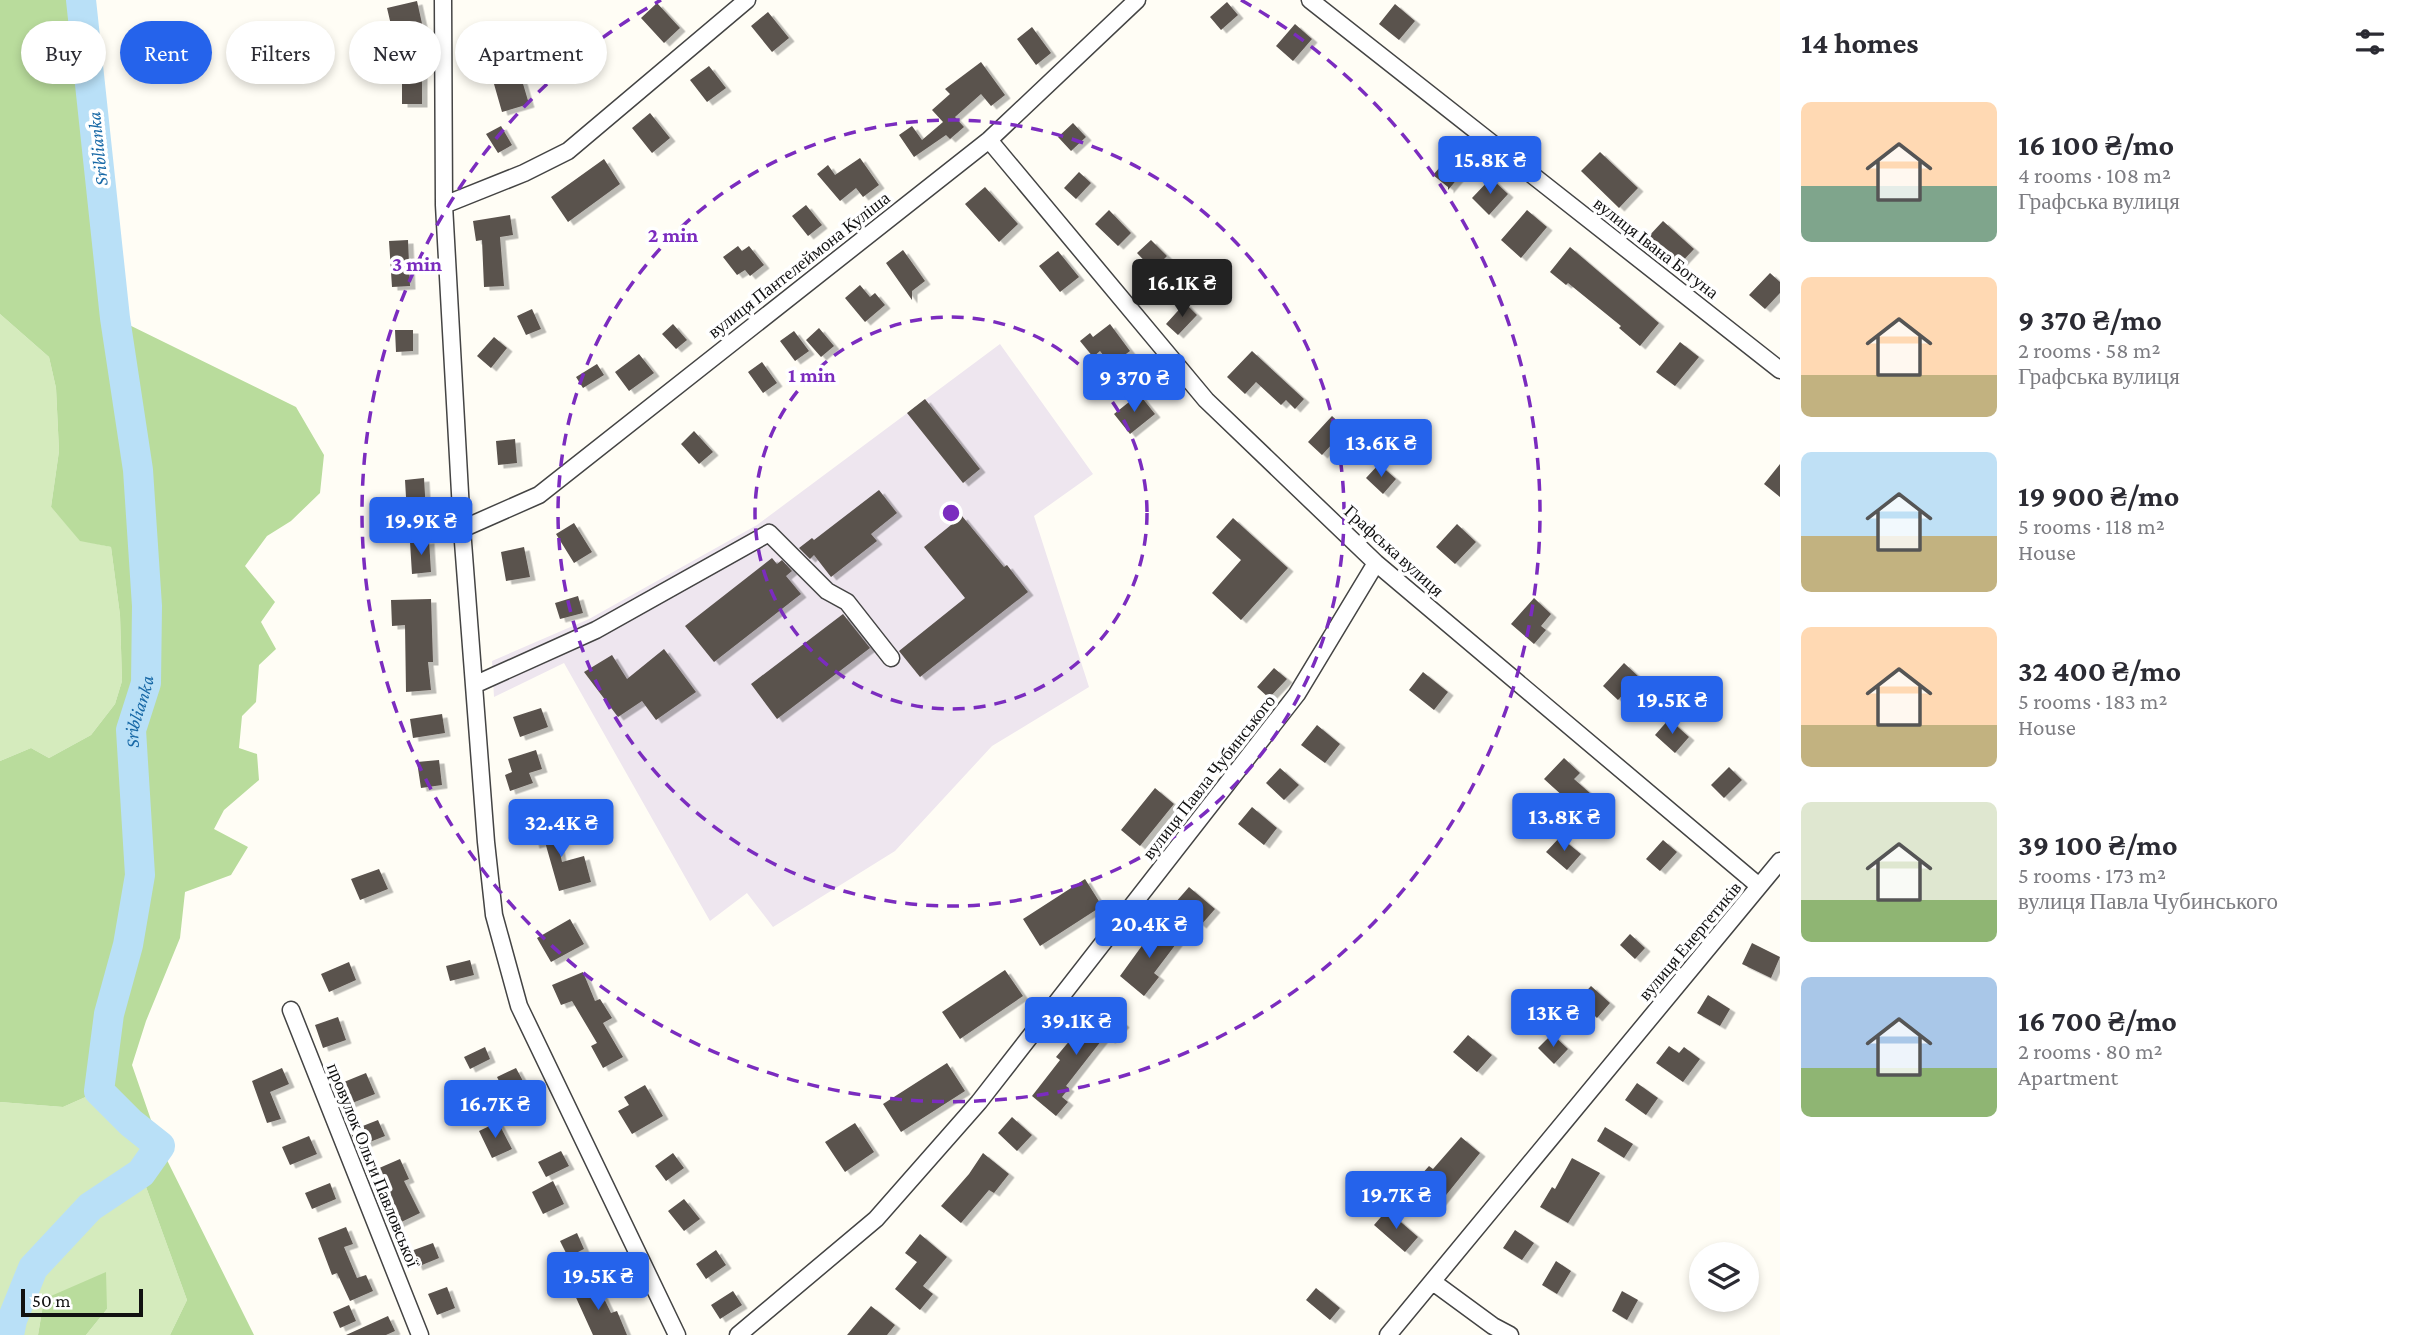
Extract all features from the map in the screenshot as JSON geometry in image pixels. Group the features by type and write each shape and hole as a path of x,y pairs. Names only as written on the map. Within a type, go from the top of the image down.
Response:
{"street":[{"path":"443,0 444,205 463,529 494,915 519,1006 677,1335"},
{"path":"444,205 524,173 568,151 747,0"},
{"name":"вулиця Пантелеймона Куліша","path":"463,529 539,495 989,139 1136,0"},
{"name":"вулиця Івана Богуна","path":"1310,0 1780,370"},
{"name":"Графська вулиця","path":"989,139 1206,400 1376,564 1759,886"},
{"path":"474,685 596,630 769,533 827,591 848,602 891,658"},
{"name":"вулиця Павла Чубинського","path":"738,1335 876,1219 979,1102 1297,694 1376,564"},
{"name":"вулиця Енергетиків","path":"1388,1335 1780,862"},
{"name":"провулок Ольги Павловської","path":"291,1010 420,1335"},
{"path":"1433,1282 1493,1326 1510,1335"}],"shaded area":[{"path":"1000,344 1093,474 1034,516 1089,687 992,746 895,851 773,927 747,893 710,921 564,663 494,697 492,661 589,619 757,525"}],"green space":[{"path":"0,0 79,0 82,21 21,21 21,84 90,84 115,318 296,407 324,455 320,493 291,521 267,536 245,566 275,602 261,622 276,649 259,665 256,702 242,716 239,748 257,754 259,780 224,810 214,829 248,847 231,875 185,892 180,938 146,1021 132,1065 160,1146 131,1123 99,1091 63,1107 0,1102 0,761 31,748 49,758 91,735 115,704 122,681 120,615 111,547 80,541 51,507 59,451 56,388 49,357 0,314"},
{"path":"0,314 49,357 56,388 59,451 51,507 80,540 111,547 120,615 122,681 115,704 91,735 49,758 31,748 0,761"},
{"path":"99,1091 131,1123 160,1146 141,1173 187,1300 170,1335 86,1335 107,1309 44,1299 38,1335 0,1335 0,1102 63,1107"},
{"path":"160,1146 254,1335 170,1335 187,1300 141,1173"},
{"path":"106,1272 107,1309 86,1335 38,1335 44,1299"}],"building":[{"path":"417,1 421,21 390,21 387,8"},
{"path":"1227,2 1238,15 1221,30 1210,17"},
{"path":"657,3 680,28 664,43 641,18"},
{"path":"1395,4 1415,21 1399,40 1379,24"},
{"path":"768,12 789,38 772,52 751,26"},
{"path":"1295,24 1312,39 1293,61 1276,46"},
{"path":"1032,27 1051,53 1036,65 1017,39"},
{"path":"981,62 1005,95 991,106 981,94 955,117 964,127 950,139 946,135 914,157 899,135 912,126 922,140 943,122 932,110 950,94 945,89"},
{"path":"709,66 726,88 707,102 690,80"},
{"path":"402,84 422,84 422,104 402,104"},
{"path":"494,84 523,84 529,104 502,112"},
{"path":"650,113 670,138 652,153 632,128"},
{"path":"1073,123 1086,137 1071,151 1058,137"},
{"path":"501,126 512,145 498,153 486,134"},
{"path":"1454,151 1470,164 1448,190 1448,187 1433,175"},
{"path":"1600,152 1638,188 1619,208 1581,171"},
{"path":"860,158 879,185 863,197 856,188 840,201 817,174 828,165 835,175"},
{"path":"604,159 620,184 568,222 551,197"},
{"path":"1079,172 1091,183 1076,199 1064,188"},
{"path":"1491,178 1508,194 1489,215 1472,198"},
{"path":"985,187 1018,224 999,242 965,204"},
{"path":"806,205 822,225 808,236 792,216"},
{"path":"1109,210 1131,233 1118,246 1095,224"},
{"path":"1527,210 1547,227 1521,258 1501,240"},
{"path":"510,215 513,235 500,237 504,286 484,287 482,240 476,241 473,221"},
{"path":"1663,221 1694,249 1679,265 1648,237"},
{"path":"408,240 410,286 392,287 389,241"},
{"path":"1151,240 1167,256 1153,270 1137,253"},
{"path":"738,246 742,251 749,246 764,265 750,276 745,270 737,275 723,257"},
{"path":"1570,247 1659,323 1640,346 1619,328 1621,326 1568,283 1566,285 1550,272"},
{"path":"903,250 925,281 912,291 912,300 886,263"},
{"path":"1058,251 1079,277 1060,292 1039,266"},
{"path":"1770,273 1780,282 1780,293 1765,309 1749,295"},
{"path":"860,285 870,297 875,293 885,305 865,322 845,298"},
{"path":"1185,303 1197,315 1178,335 1166,324"},
{"path":"532,309 541,329 526,335 517,316"},
{"path":"673,324 687,340 676,349 662,334"},
{"path":"1110,324 1130,351 1111,365 1100,351 1093,357 1080,341 1090,333 1093,337"},
{"path":"819,328 834,346 821,357 806,340"},
{"path":"395,330 413,330 413,351 396,352"},
{"path":"794,331 809,351 795,361 780,341"},
{"path":"494,337 507,348 491,368 477,356"},
{"path":"1680,342 1699,357 1675,386 1656,372"},
{"path":"1252,351 1304,399 1295,409 1286,400 1281,405 1256,382 1245,394 1227,377"},
{"path":"639,354 654,373 629,391 615,372"},
{"path":"762,362 777,383 763,393 748,372"},
{"path":"597,364 604,375 583,388 576,377"},
{"path":"1139,394 1155,414 1130,434 1114,414"},
{"path":"925,399 980,469 963,483 907,413"},
{"path":"1332,416 1346,429 1322,455 1308,442"},
{"path":"694,431 713,452 699,464 681,444"},
{"path":"515,439 517,463 498,465 496,441"},
{"path":"1379,464 1396,479 1383,494 1366,478"},
{"path":"1780,464 1780,497 1764,484"},
{"path":"424,478 426,512 407,514 405,480"},
{"path":"879,490 897,513 871,534 877,541 831,577 814,555 810,559 799,548 812,538 814,540"},
{"path":"962,516 1028,592 920,677 899,651 965,598 924,547"},
{"path":"1233,518 1288,568 1241,620 1212,593 1241,560 1216,537"},
{"path":"574,523 592,552 574,563 556,534"},
{"path":"1457,524 1476,542 1455,564 1436,547"},
{"path":"429,540 431,572 412,574 410,542"},
{"path":"524,547 530,577 506,581 501,552"},
{"path":"772,558 777,564 782,560 792,571 786,576 801,594 714,662 685,626"},
{"path":"578,596 583,613 560,619 555,603"},
{"path":"1534,598 1551,614 1541,626 1546,630 1534,644 1511,624"},
{"path":"431,599 433,662 428,662 431,690 406,692 405,625 392,626 391,600"},
{"path":"843,614 870,648 777,719 751,684"},
{"path":"664,649 696,692 656,720 642,701 618,717 584,672 612,655 627,679"},
{"path":"1624,663 1639,677 1618,700 1603,686"},
{"path":"1274,668 1287,679 1269,698 1257,687"},
{"path":"1423,672 1448,692 1434,710 1409,690"},
{"path":"541,708 548,727 520,737 513,717"},
{"path":"442,714 445,733 413,738 410,719"},
{"path":"1669,719 1689,737 1675,753 1655,735"},
{"path":"1317,725 1340,744 1325,763 1301,745"},
{"path":"536,750 542,769 529,773 533,783 510,791 505,775 512,772 508,759"},
{"path":"1564,758 1580,773 1574,779 1599,801 1586,817 1544,779"},
{"path":"439,760 442,785 421,788 417,762"},
{"path":"1729,767 1742,780 1724,798 1711,785"},
{"path":"1280,768 1299,785 1284,800 1266,783"},
{"path":"1155,788 1174,804 1140,846 1121,830"},
{"path":"1252,807 1277,828 1264,845 1238,824"},
{"path":"554,823 562,862 584,856 591,882 559,891 545,842 534,845 530,828"},
{"path":"1560,837 1581,854 1567,870 1546,852"},
{"path":"1663,840 1677,852 1660,871 1646,859"},
{"path":"379,869 388,889 360,900 351,879"},
{"path":"1085,879 1102,906 1040,946 1023,919"},
{"path":"1189,887 1215,909 1201,925 1175,903"},
{"path":"570,919 584,944 551,962 537,938"},
{"path":"1157,925 1179,940 1154,973 1159,977 1144,996 1120,976"},
{"path":"1630,934 1645,948 1635,959 1620,945"},
{"path":"1752,943 1780,957 1771,978 1742,964"},
{"path":"470,960 474,975 450,981 446,966"},
{"path":"349,962 356,980 329,992 321,974"},
{"path":"1005,970 1023,996 960,1039 942,1012"},
{"path":"583,972 595,1001 600,999 612,1018 603,1023 623,1057 603,1068 591,1046 597,1043 572,1001 561,1005 552,985"},
{"path":"1591,986 1610,1003 1597,1018 1578,1000"},
{"path":"1708,995 1730,1009 1720,1026 1697,1013"},
{"path":"1101,1003 1124,1024 1110,1040 1105,1036 1066,1086 1069,1088 1062,1097 1068,1102 1056,1116 1032,1096 1060,1060 1056,1057"},
{"path":"338,1017 346,1040 323,1048 315,1025"},
{"path":"1552,1034 1568,1049 1554,1064 1538,1048"},
{"path":"1468,1035 1492,1055 1477,1072 1453,1052"},
{"path":"1669,1046 1679,1053 1684,1047 1700,1059 1683,1082 1656,1063"},
{"path":"485,1047 490,1059 470,1069 464,1057"},
{"path":"947,1063 965,1091 901,1132 883,1104"},
{"path":"282,1068 289,1084 270,1092 281,1119 267,1123 252,1081"},
{"path":"516,1068 523,1081 504,1091 497,1077"},
{"path":"366,1073 375,1094 347,1105 339,1084"},
{"path":"1637,1083 1658,1098 1646,1115 1625,1100"},
{"path":"645,1085 663,1116 632,1134 618,1111 629,1105 624,1097"},
{"path":"1012,1117 1032,1135 1017,1151 998,1133"},
{"path":"378,1120 385,1136 357,1147 350,1131"},
{"path":"498,1122 512,1149 492,1158 479,1131"},
{"path":"855,1123 874,1152 845,1172 825,1142"},
{"path":"1605,1127 1633,1144 1624,1158 1597,1141"},
{"path":"309,1136 317,1154 290,1165 282,1147"},
{"path":"1461,1137 1480,1153 1438,1205 1413,1184 1429,1166 1433,1169"},
{"path":"561,1151 569,1166 546,1177 538,1162"},
{"path":"673,1153 684,1168 666,1181 655,1166"},
{"path":"983,1153 1009,1174 994,1193 989,1190 961,1223 941,1206"},
{"path":"1572,1158 1600,1173 1568,1223 1540,1207 1552,1187 1555,1189"},
{"path":"400,1159 409,1179 404,1181 420,1213 395,1225 370,1172"},
{"path":"553,1181 564,1204 543,1214 532,1192"},
{"path":"330,1183 336,1199 312,1209 305,1193"},
{"path":"684,1199 700,1219 684,1231 668,1211"},
{"path":"1387,1210 1418,1237 1405,1252 1374,1225"},
{"path":"346,1227 353,1244 344,1247 357,1278 366,1275 373,1291 350,1301 337,1273 332,1275 318,1238"},
{"path":"1515,1230 1534,1243 1522,1260 1503,1248"},
{"path":"577,1233 584,1249 568,1257 560,1241"},
{"path":"920,1234 947,1257 923,1286 933,1294 920,1310 895,1289 917,1262 905,1253"},
{"path":"433,1243 439,1258 417,1267 411,1251"},
{"path":"716,1250 726,1265 706,1279 696,1264"},
{"path":"1556,1261 1571,1271 1557,1294 1542,1285"},
{"path":"595,1280 611,1313 617,1311 627,1335 593,1335 573,1291"},
{"path":"447,1287 455,1308 437,1315 428,1294"},
{"path":"1316,1288 1340,1308 1330,1320 1306,1300"},
{"path":"733,1291 742,1305 720,1319 711,1305"},
{"path":"1622,1291 1638,1300 1627,1320 1612,1311"},
{"path":"349,1305 356,1321 340,1328 333,1312"},
{"path":"871,1306 895,1325 887,1335 847,1335"},
{"path":"388,1316 395,1331 386,1335 346,1335"}],"waterway":[{"name":"Sriblianka","path":"9,1335 12,1320 33,1268 90,1207 141,1173 160,1146 131,1123 99,1091 109,1014 128,945 140,875 131,730 146,683 147,606 138,470 115,318 81,0"}]}
